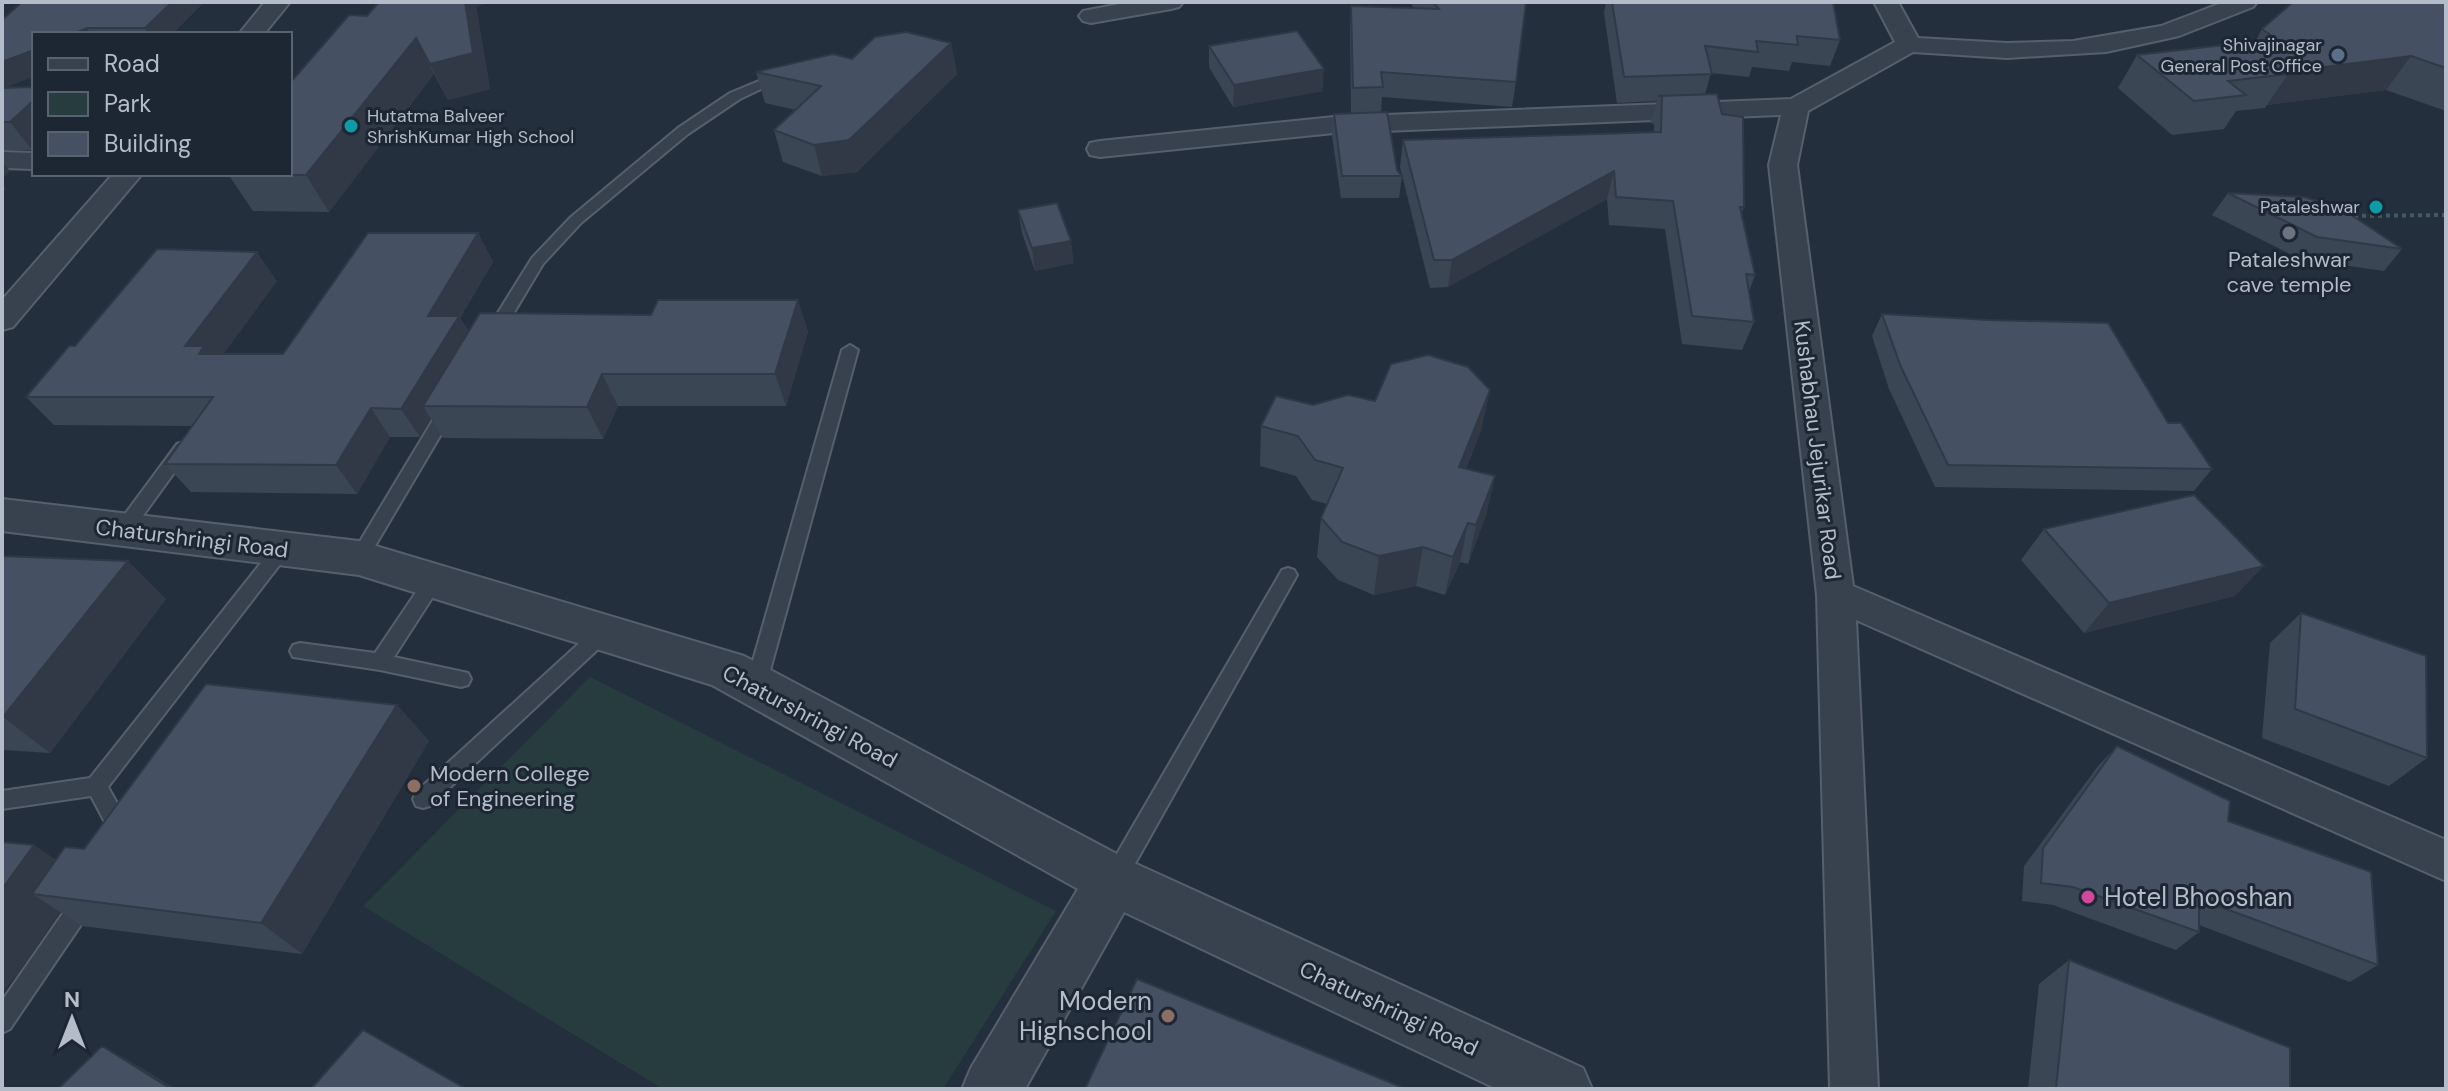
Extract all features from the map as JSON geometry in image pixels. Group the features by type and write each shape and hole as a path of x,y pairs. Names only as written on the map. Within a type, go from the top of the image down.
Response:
{"street":[{"path":"253,32 278,2"},
{"path":"1091,16 1171,2"},
{"path":"1886,2 1909,44"},
{"path":"1100,149 1334,125 1796,107 1909,44 1965,51 2081,49 2170,31 2245,2"},
{"name":"Kushabhau Jejurikar Road","path":"1796,107 1783,165 1836,595 2446,861"},
{"path":"2,160 32,161"},
{"path":"2,320 126,176"},
{"name":"Chaturshringi Road","path":"2,515 359,558 727,670 1113,880 1562,1089"},
{"path":"1836,595 1854,1089"},
{"path":"992,1089 1113,880"}],"lane":[{"path":"489,342 537,261 576,220 683,131 735,96 789,73"},
{"path":"756,685 850,350"},
{"path":"359,558 456,396"},
{"path":"123,530 189,439"},
{"path":"2,800 96,786 282,549"},
{"path":"1113,880 1288,575"},
{"path":"380,662 434,581"},
{"path":"423,799 604,632"},
{"path":"300,651 380,662 461,679"},
{"path":"96,786 126,839 117,852"},
{"path":"2,1021 100,878"}],"path":[{"path":"2340,216 2446,215"}],"green space":[{"path":"590,677 1056,911 943,1089 663,1089 363,906"}],"building":[{"path":"22,2 172,2 145,28 32,32 32,51 2,62 2,20"},
{"path":"379,2 465,2 473,53 430,64 416,38 306,175 292,175 292,81 349,15 367,16"},
{"path":"1433,2 1526,2 1516,82 1381,72 1383,87 1353,88 1351,6 1439,9"},
{"path":"1612,2 1833,2 1840,40 1797,36 1798,45 1756,41 1758,52 1705,46 1712,74 1624,77"},
{"path":"2293,2 2446,2 2446,68 2411,56 2285,72 2288,74 2228,81 2246,95 2194,101 2137,55 2276,39 2262,29"},
{"path":"1297,31 1324,69 1234,85 1209,46"},
{"path":"906,32 951,43 849,140 814,145 774,130 821,86 756,72 833,54 852,59 875,37"},
{"path":"32,87 32,102 10,122 2,122 2,88"},
{"path":"1717,94 1722,114 1743,117 1744,207 1740,207 1755,275 1746,274 1754,322 1692,316 1673,201 1616,197 1614,171 1452,260 1434,260 1403,140 1661,132 1662,96 1658,96"},
{"path":"1387,112 1397,170 1402,176 1342,176 1334,114"},
{"path":"2228,193 2304,197 2341,208 2402,249 2317,237"},
{"path":"1057,203 1071,241 1032,248 1018,210"},
{"path":"368,233 478,233 428,316 459,316 401,409 371,408 336,465 165,464 213,397 26,397 69,346 75,346 157,249 257,252 185,346 204,346 199,354 283,354"},
{"path":"658,300 798,300 775,374 602,374 587,407 423,406 480,313 651,315"},
{"path":"1882,314 2108,323 2168,423 2181,423 2212,469 1948,465 1901,367"},
{"path":"1428,355 1468,367 1490,390 1459,467 1495,476 1476,525 1468,523 1453,557 1423,547 1379,556 1342,542 1321,518 1343,468 1315,460 1298,436 1261,426 1276,396 1313,405 1348,395 1375,401 1391,364"},
{"path":"2194,495 2264,566 2109,603 2044,529"},
{"path":"2,556 128,561 3,717 2,717"},
{"path":"2301,613 2426,656 2427,758 2295,709"},
{"path":"206,684 397,705 261,923 32,894 65,847 84,849"},
{"path":"2117,746 2230,801 2228,821 2371,872 2378,965 2199,899 2199,932 2073,887 2041,883 2043,848"},
{"path":"2,842 34,845 2,889"},
{"path":"2069,960 2290,1048 2290,1089 2056,1089"},
{"path":"1137,979 1406,1089 1085,1089"},
{"path":"363,1030 466,1089 311,1089"},
{"path":"102,1046 171,1089 58,1089"}],"place":[{"name":"Shivajinagar General Post Office","path":"2338,55"},
{"name":"Hutatma Balveer ShrishKumar High School","path":"351,126"},
{"name":"Pataleshwar","path":"2376,207"},
{"name":"Pataleshwar cave temple","path":"2289,233"},
{"name":"Modern College of Engineering","path":"414,786"},
{"name":"Hotel Bhooshan","path":"2088,897"},
{"name":"Modern Highschool","path":"1168,1016"}]}
